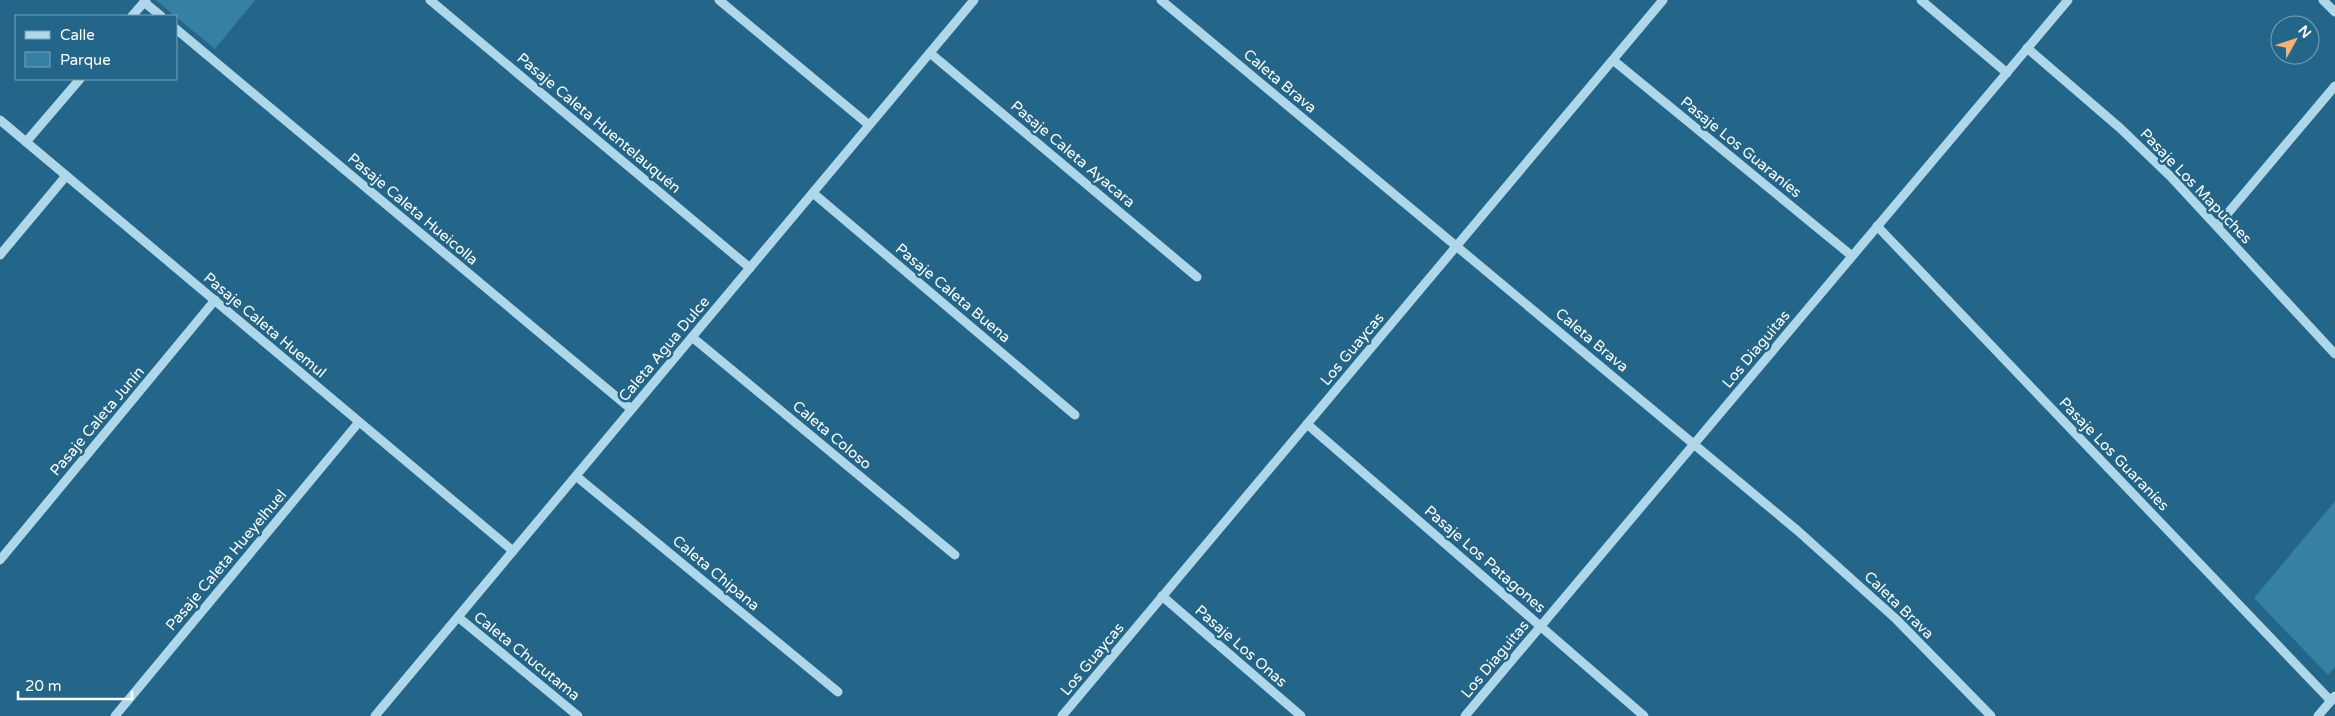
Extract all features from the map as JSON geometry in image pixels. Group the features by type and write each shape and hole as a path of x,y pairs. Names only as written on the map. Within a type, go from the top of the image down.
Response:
{"street":[{"name":"Pasaje Caleta Huentelauquén","path":"430,0 750,268"},
{"name":"Caleta Agua Dulce","path":"375,716 974,0"},
{"name":"Caleta Brava","path":"1161,0 1798,531 1896,619 1991,716"},
{"name":"Los Guaycas","path":"1062,716 1663,0"},
{"path":"1921,0 2007,73"},
{"name":"Los Diaguitas","path":"1464,716 2068,0"},
{"path":"2323,0 2335,12"},
{"path":"133,15 145,1 160,15"},
{"path":"724,1 869,126"},
{"name":"Pasaje Caleta Hueicolla","path":"178,31 631,409"},
{"name":"Pasaje Los Mapuches","path":"2027,48 2120,128 2218,226 2335,354"},
{"name":"Pasaje Caleta Ayacara","path":"930,53 1197,277"},
{"name":"Pasaje Los Guaraníes","path":"1613,60 1852,256"},
{"path":"26,142 79,80"},
{"path":"2218,226 2335,86"},
{"name":"Pasaje Caleta Huemul","path":"0,120 513,551"},
{"path":"0,255 66,176"},
{"name":"Pasaje Caleta Buena","path":"813,193 1075,415"},
{"name":"Pasaje Los Guaraníes","path":"1877,226 2333,698"},
{"name":"Pasaje Caleta Junín","path":"0,560 215,300"},
{"name":"Caleta Coloso","path":"692,337 955,555"},
{"name":"Pasaje Caleta Hueyelhuel","path":"115,716 359,422"},
{"name":"Pasaje Los Patagones","path":"1307,424 1644,716"},
{"name":"Caleta Chipana","path":"576,476 838,692"},
{"name":"Pasaje Los Onas","path":"1162,596 1301,716"},
{"name":"Caleta Chucutama","path":"458,617 578,716"},
{"path":"2318,716 2333,698"}],"green space":[{"path":"156,0 255,0 215,49 178,18 178,15 174,15"},
{"path":"2335,501 2335,667 2328,675 2254,598"}]}
